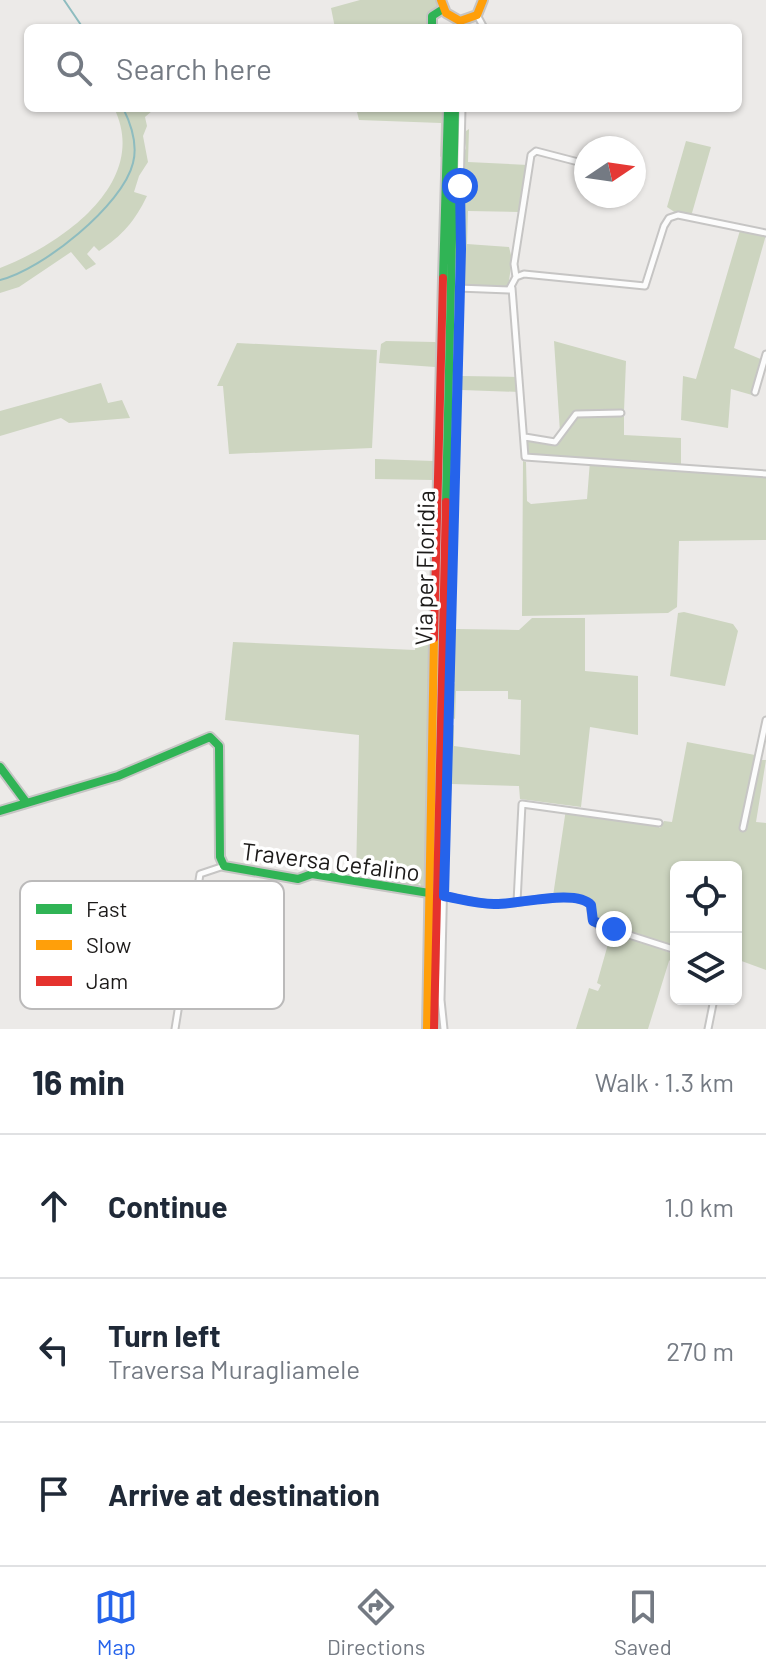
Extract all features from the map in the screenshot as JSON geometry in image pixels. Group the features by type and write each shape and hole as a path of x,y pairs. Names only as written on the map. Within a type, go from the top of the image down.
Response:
{"street":[{"path":"467,24 483,0"},
{"path":"432,24 432,16 445,8 460,21 474,17"},
{"path":"474,17 480,24"},
{"path":"427,1029 448,112"},
{"name":"Via per Floridia","path":"434,1029 455,112"},
{"path":"444,1029 444,896 462,112"},
{"path":"574,161 536,151 531,155 514,264 516,277 512,288 525,457 766,474"},
{"path":"516,277 541,275 645,286 664,226 669,218 678,215 766,233"},
{"path":"458,288 512,288"},
{"path":"755,392 766,354"},
{"path":"525,437 555,442 576,414 621,413"},
{"path":"743,828 766,720"},
{"name":"Traversa Cefalino","path":"26,802 118,776 210,737 219,746 220,857 224,866 298,879 312,874 429,893"},
{"path":"0,767 26,802 0,811"},
{"path":"517,902 522,804 659,823"},
{"path":"199,881 200,874 224,866"},
{"path":"444,896 490,904 584,900 590,903 592,919 598,925 670,948"},
{"path":"708,1029 713,1005"},
{"path":"175,1029 178,1009"}],"green space":[{"path":"360,0 437,0 438,6 428,17 429,24 334,24 331,8"},
{"path":"115,112 151,112 145,117 147,126 143,136 148,162 134,192 147,196 138,213 121,234 99,251 94,246 87,254 96,264 86,270 71,252 19,287 0,293 0,268 24,258 72,227 93,208 110,186 120,161 122,135"},
{"path":"357,112 445,112 443,155 440,157 441,123 359,120"},
{"path":"469,129 468,162 528,165 520,212 468,211 467,244 509,247 512,259 508,288 468,288 460,282 465,207 463,155 466,148 463,133"},
{"path":"686,141 711,147 692,213 676,213 667,207"},
{"path":"741,227 766,235 734,348 763,360 752,395 731,389 728,428 681,420 683,376 696,379"},
{"path":"386,341 435,342 439,345 438,378 435,367 379,363 381,344"},
{"path":"554,341 626,361 624,411 576,411 560,432"},
{"path":"237,343 377,350 372,448 229,454 223,386 217,386"},
{"path":"462,363 462,376 519,377 520,392 462,390 461,395 458,378"},
{"path":"101,383 108,403 122,400 130,418 69,423 61,418 0,436 0,411"},
{"path":"436,386 435,486 433,488 433,480 375,479 375,459 434,461"},
{"path":"582,413 624,416 624,435 681,438 681,465 526,456 526,439 551,443 570,426 574,417"},
{"path":"523,461 526,462 527,501 531,504 587,499 590,461 766,477 766,540 679,541 677,607 668,613 522,616"},
{"path":"678,613 733,624 738,631 725,686 670,676"},
{"path":"532,618 585,618 585,671 638,676 638,735 590,727 581,807 520,799 519,786 452,784 451,798 448,795 449,756 452,753 450,727 454,725 454,746 520,755 521,700 508,699 508,691 456,691 455,719 450,717 451,686 455,683 451,677 452,632 456,629 519,630"},
{"path":"434,619 426,886 422,889 420,883 415,888 356,877 359,735 225,720 233,642 415,650 418,626 430,627 429,621"},
{"path":"687,742 755,755 741,830 744,831 759,760 766,760 756,822 766,823 766,970 742,961 742,861 670,861 670,947 595,922 589,900 553,896 566,809 655,824 660,828 664,821 672,822"},
{"path":"612,930 670,953 648,1029 576,1029 589,988 598,991 601,985 597,983"}],"waterway":[{"path":"64,0 80,24"},
{"path":"0,280 17,274 58,250 114,198 126,180 135,149 125,112"}],"traffic: fast":[{"path":"432,24 432,16 443,9"},
{"path":"443,278 448,112"},
{"path":"446,502 455,112"},
{"path":"0,811 118,776 210,737 219,746 220,857 224,866 298,879 312,874 429,893"},
{"path":"0,767 26,802"}],"traffic: slow":[{"path":"441,0 446,13 460,21 477,15 483,0"},
{"path":"427,1029 434,638"}],"traffic: jam":[{"path":"434,638 443,278"},
{"path":"434,1029 446,502"}],"route":[{"path":"460,186 462,206 458,262 444,896 490,904 553,898 584,900 591,905 593,921 614,929"}]}
